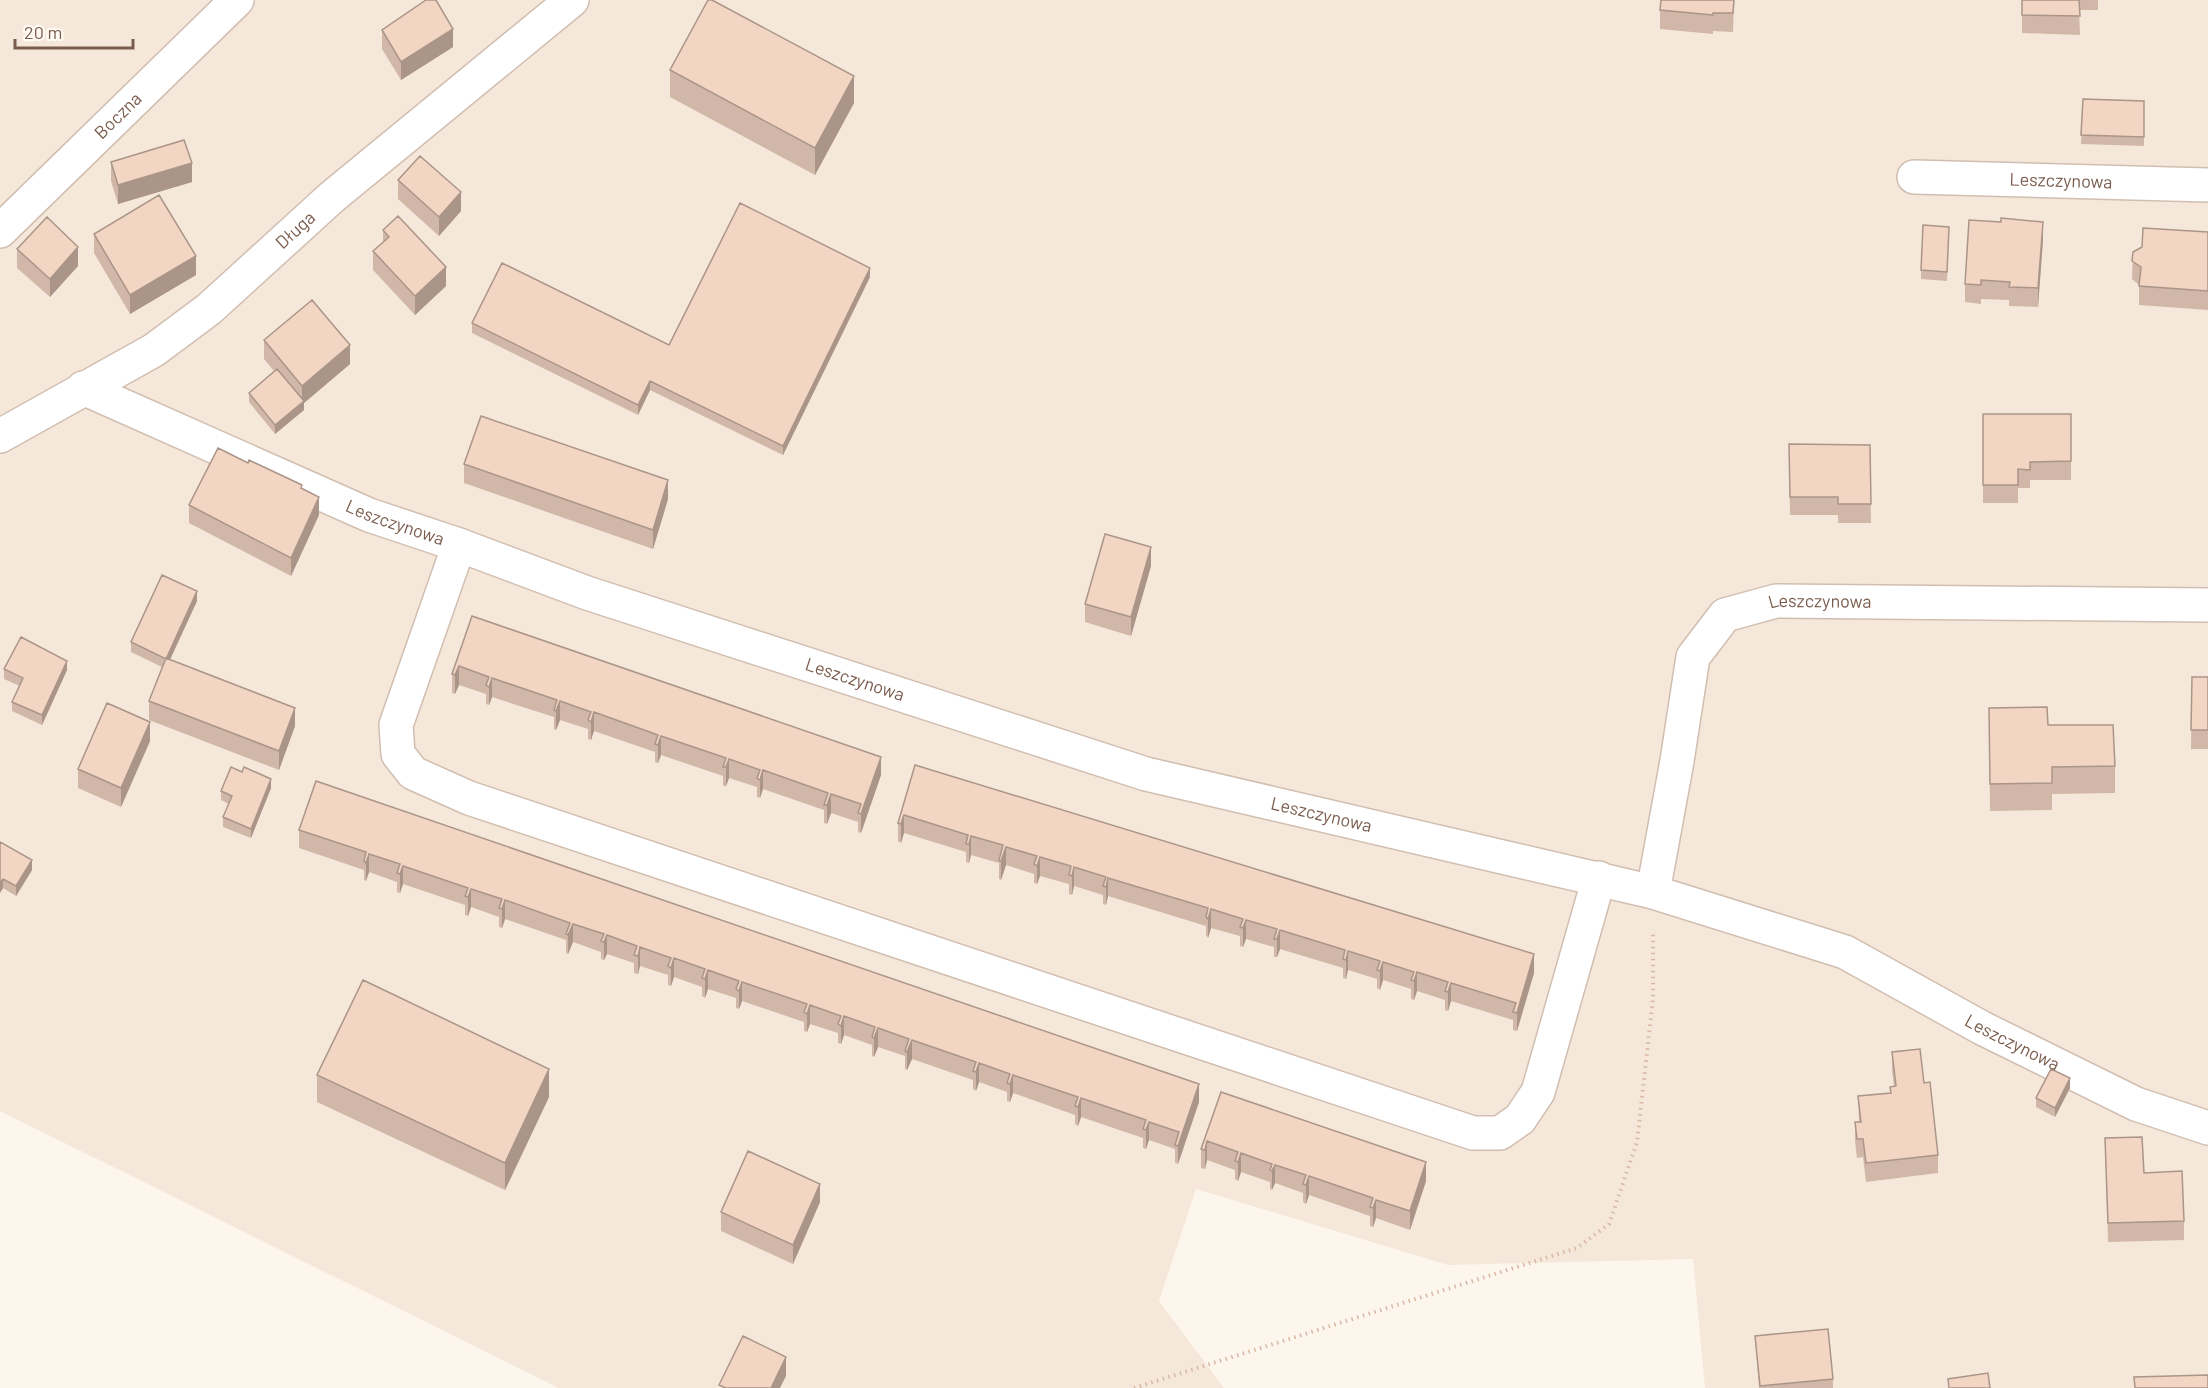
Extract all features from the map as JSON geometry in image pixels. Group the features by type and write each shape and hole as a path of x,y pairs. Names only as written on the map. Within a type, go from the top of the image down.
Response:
{"street":[{"name":"Boczna","path":"1,228 237,0"},
{"name":"Długa","path":"0,436 154,350 209,309 332,197 572,0"},
{"name":"Leszczynowa","path":"1914,177 2208,185"},
{"name":"Leszczynowa","path":"83,388 336,501 587,593 1146,774 1599,878 1653,892 1845,952 1982,1028 2136,1104 2208,1128"},
{"path":"459,545 396,725 398,754 413,773 469,798 1473,1133 1500,1133 1520,1119 1538,1092 1599,878"},
{"name":"Leszczynowa","path":"1653,892 1693,657 1725,615 1776,601 2208,605"}],"path":[{"path":"1134,1388 1577,1248 1610,1224 1637,1142 1653,999 1653,892"}],"shaded area":[{"path":"0,0 2208,0 2208,1388 1705,1388 1693,1259 1448,1265 1196,1189 1159,1301 1224,1388 559,1388 0,1111"}],"building":[{"path":"426,0 436,0 453,29 401,62 382,30"},
{"path":"708,0 712,0 854,76 815,148 670,70"},
{"path":"1661,0 1734,0 1733,13 1713,13 1713,15 1660,10"},
{"path":"2022,0 2079,0 2080,16 2022,15"},
{"path":"2083,99 2144,101 2144,137 2081,135"},
{"path":"184,140 192,163 118,185 111,162"},
{"path":"420,156 461,192 439,217 398,180"},
{"path":"159,195 196,256 130,295 94,234"},
{"path":"740,203 870,268 783,446 650,381 638,405 472,323 502,263 669,345"},
{"path":"398,216 446,267 415,296 373,251 389,237 383,230"},
{"path":"47,217 78,247 50,279 17,249"},
{"path":"2001,218 2043,222 2038,288 2009,287 2010,282 1981,280 1981,285 1965,284 1969,220 2001,222"},
{"path":"1923,225 1949,227 1947,272 1921,270"},
{"path":"2143,228 2208,232 2208,291 2139,286 2141,267 2132,261 2133,252 2142,247"},
{"path":"312,300 350,345 302,386 264,340"},
{"path":"277,369 304,401 275,425 249,393"},
{"path":"1983,414 2071,414 2071,461 2030,462 2030,470 2018,469 2018,485 1983,485"},
{"path":"481,416 668,480 653,530 464,464"},
{"path":"1789,444 1870,445 1871,504 1838,504 1838,497 1790,497"},
{"path":"218,448 302,485 301,488 319,497 291,558 189,505"},
{"path":"1105,534 1151,547 1131,617 1085,604"},
{"path":"162,575 197,591 166,659 131,642"},
{"path":"472,616 881,757 861,814 858,813 861,804 831,794 827,805 824,805 828,793 763,770 760,780 757,778 760,770 729,759 726,767 723,767 726,758 661,736 658,745 655,744 658,735 594,712 591,722 588,720 591,712 560,701 556,711 554,710 557,700 492,678 489,687 486,685 489,677 459,666 455,675 452,674"},
{"path":"21,637 67,661 42,715 12,702 23,678 4,669"},
{"path":"166,658 295,708 279,751 149,701"},
{"path":"2192,677 2208,677 2208,730 2191,730"},
{"path":"107,703 150,722 121,788 78,769"},
{"path":"2047,707 2048,725 2113,725 2115,766 2052,767 2052,783 1990,784 1989,708"},
{"path":"915,765 1534,954 1517,1013 1513,1012 1516,1003 1451,983 1448,992 1445,991 1448,982 1417,972 1414,981 1411,980 1414,972 1383,962 1380,971 1377,970 1380,961 1348,951 1346,960 1343,959 1345,950 1280,930 1277,939 1274,939 1277,929 1246,920 1243,928 1240,927 1243,919 1211,909 1208,919 1206,917 1208,908 1108,878 1106,887 1103,886 1106,877 1074,867 1072,876 1069,875 1071,866 1040,857 1037,866 1034,864 1037,856 1006,847 1001,861 999,860 1003,845 971,836 969,844 966,844 968,835 904,815 901,824 898,823"},
{"path":"231,767 242,772 244,767 271,779 251,829 223,817 232,796 221,791"},
{"path":"316,781 1199,1084 1178,1146 1175,1145 1179,1132 1149,1122 1146,1130 1143,1129 1146,1120 1081,1098 1078,1107 1075,1106 1078,1097 1013,1075 1010,1084 1007,1083 1010,1074 979,1063 976,1072 973,1071 976,1062 912,1040 907,1052 905,1051 909,1039 878,1028 874,1038 872,1037 875,1027 844,1016 841,1026 838,1024 841,1016 810,1005 807,1014 804,1012 807,1004 742,982 739,991 736,989 739,981 708,970 705,979 702,978 705,969 674,958 671,968 668,966 671,958 640,947 638,956 634,955 637,946 607,935 604,942 601,941 604,934 573,924 568,935 566,934 570,923 505,900 502,909 499,908 502,899 471,889 468,897 465,896 468,888 403,866 400,874 397,873 400,864 369,854 366,863 364,861 366,852 299,830"},
{"path":"0,842 32,860 16,886 3,879 0,883"},
{"path":"363,980 549,1069 505,1163 317,1075"},
{"path":"1920,1049 1924,1083 1930,1082 1938,1155 1866,1163 1863,1139 1857,1139 1855,1122 1861,1122 1858,1096 1891,1093 1890,1087 1896,1086 1892,1052"},
{"path":"2051,1069 2070,1078 2055,1108 2036,1098"},
{"path":"1221,1092 1426,1162 1410,1211 1376,1200 1373,1208 1370,1207 1373,1198 1309,1176 1306,1185 1303,1184 1306,1175 1275,1165 1272,1171 1270,1170 1272,1164 1241,1153 1238,1162 1235,1161 1238,1152 1207,1141 1205,1150 1201,1149"},
{"path":"2142,1137 2144,1173 2182,1171 2184,1221 2108,1223 2105,1138"},
{"path":"748,1151 820,1184 793,1245 721,1212"},
{"path":"1828,1329 1833,1379 1760,1386 1755,1336"},
{"path":"743,1336 786,1357 771,1388 726,1388 719,1385"},
{"path":"1988,1373 1990,1388 1949,1388 1948,1379"},
{"path":"2208,1375 2208,1388 2135,1388 2134,1377"}]}
